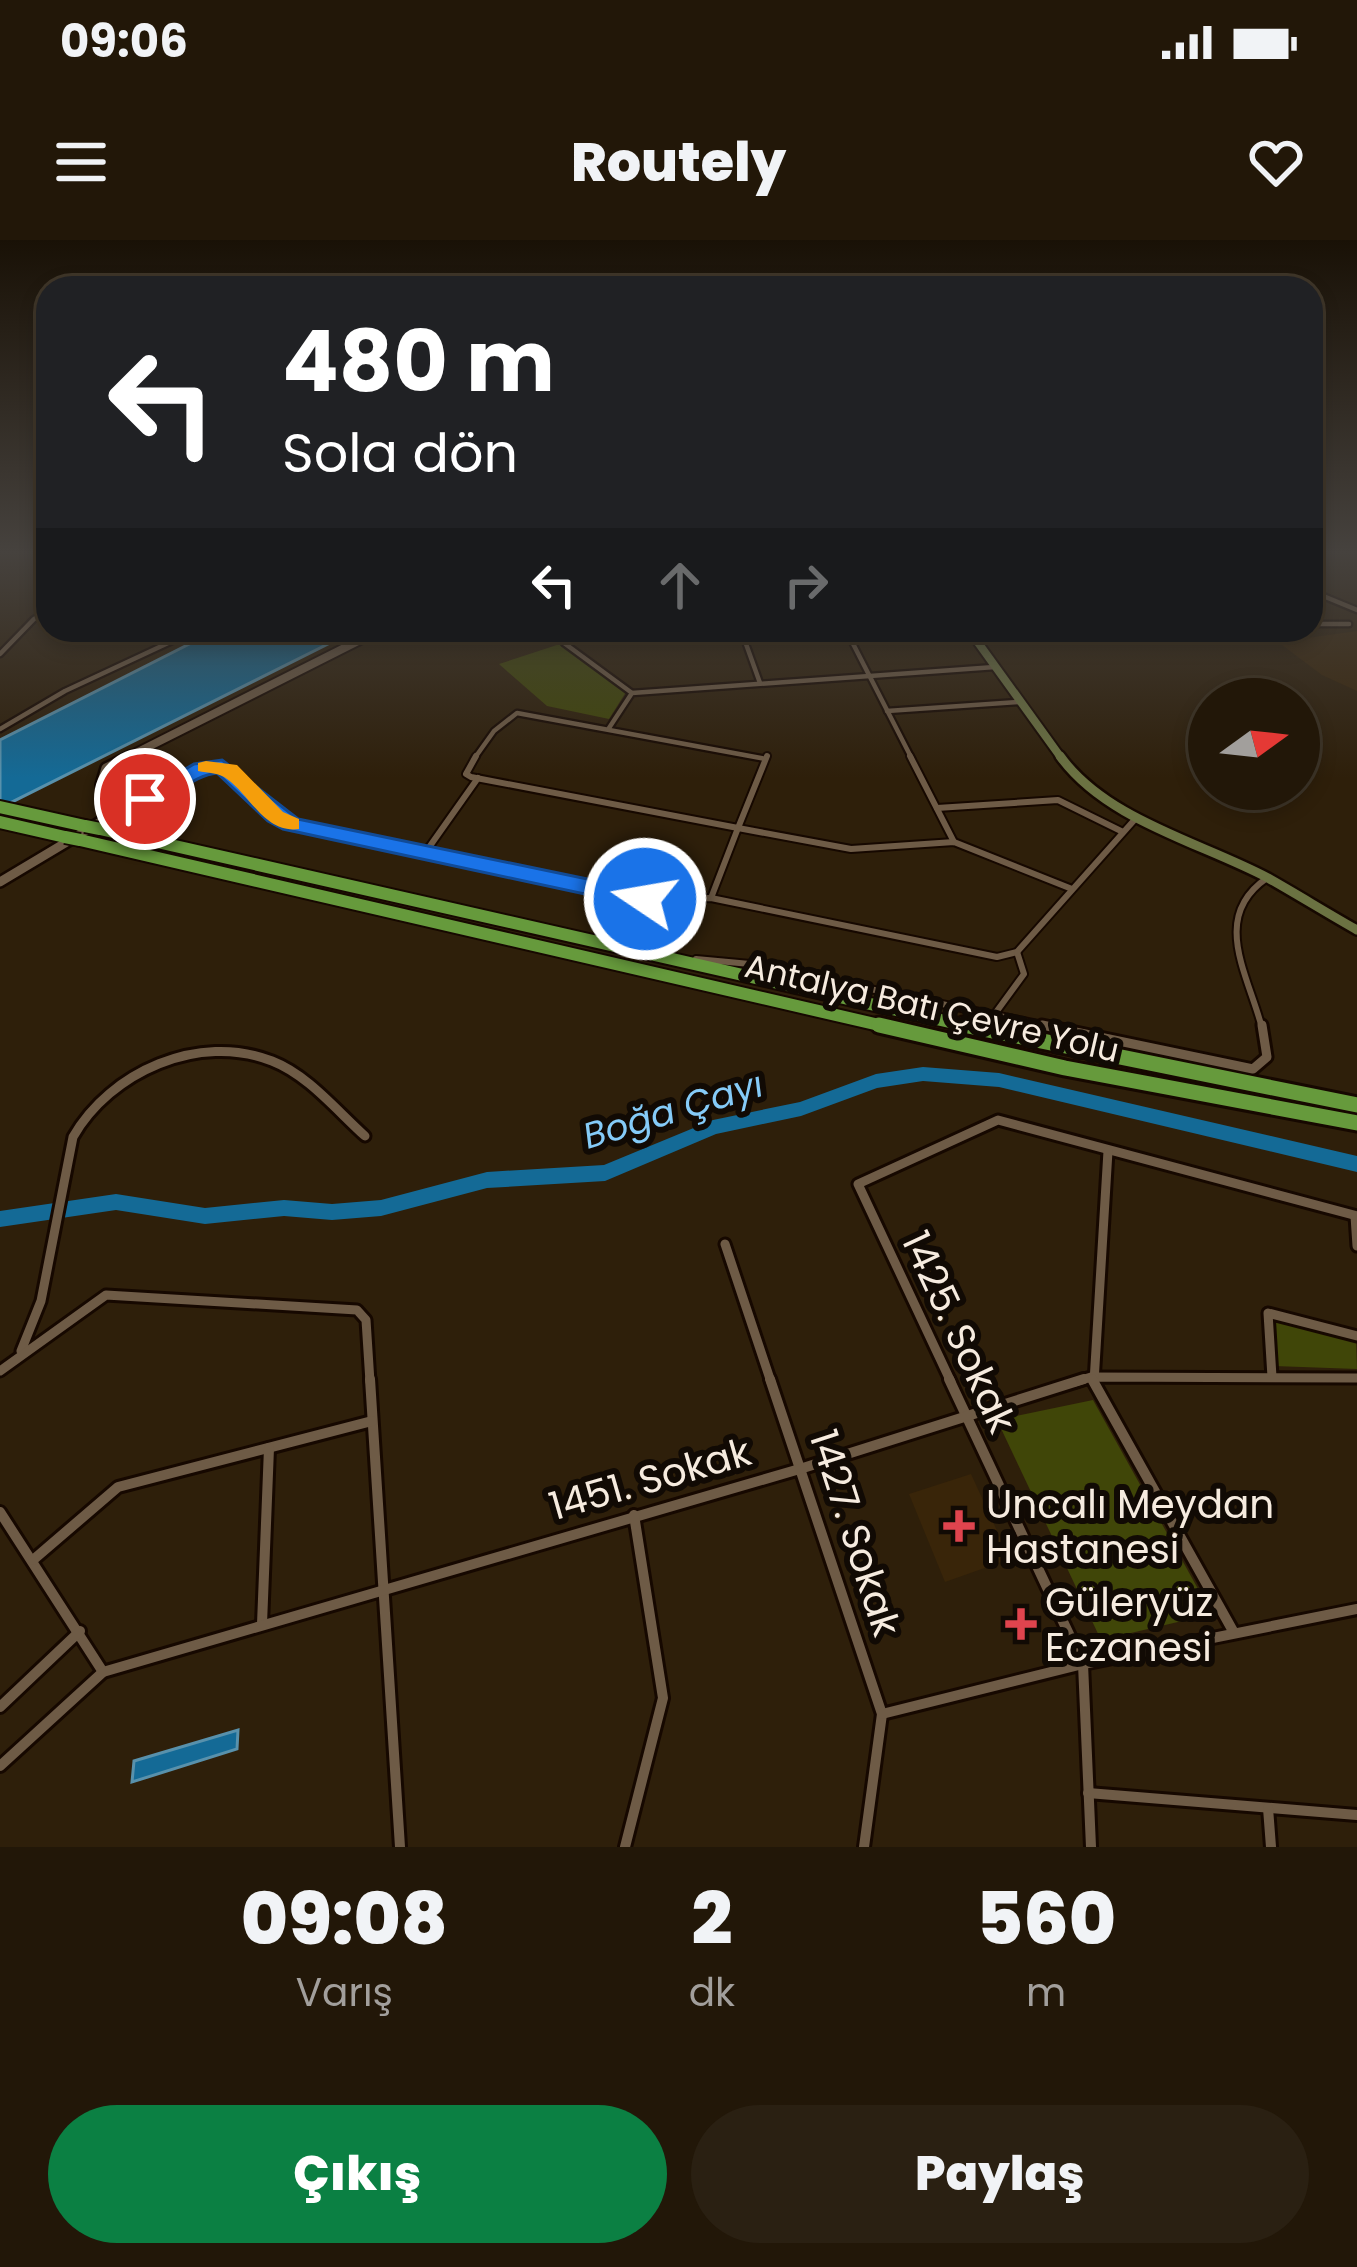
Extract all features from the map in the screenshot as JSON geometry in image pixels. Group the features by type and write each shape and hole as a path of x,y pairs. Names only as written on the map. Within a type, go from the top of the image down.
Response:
{"highway":[{"path":"0,807 82,833 682,958 1038,1042 1357,1105"},
{"name":"Antalya Batı Çevre Yolu","path":"3,823 82,833 1043,1063 1357,1123"}],"main road":[{"path":"977,642 1075,777 1137,817 1268,878 1357,930"}],"street":[{"path":"0,654 25,628"},
{"path":"0,726 171,642"},
{"path":"117,812 101,785 106,768 356,642"},
{"path":"566,642 632,693 995,667"},
{"path":"745,642 760,683"},
{"path":"852,642 954,842"},
{"path":"609,728 632,693"},
{"path":"887,711 1019,702"},
{"path":"711,898 738,828 767,756 511,715 471,765 466,775 478,778 738,828 850,849 954,842 1072,889"},
{"path":"0,882 201,768 222,766 291,824 645,899 711,898 1004,957 1017,952 1137,817"},
{"path":"425,853 478,778"},
{"path":"937,808 1058,800 1124,832"},
{"path":"682,958 750,964 1239,1069 1261,1065 1268,1041 1256,1012 1236,913 1243,897 1268,878"},
{"path":"994,1015 1024,974 1017,952"},
{"path":"17,1358 36,1320 71,1142 95,1105 134,1076 185,1058 233,1052 272,1061 365,1136"},
{"name":"1425. Sokak","path":"1091,1847 1083,1664 858,1184 998,1120 1108,1151"},
{"path":"1233,1631 1091,1377 1108,1151 1356,1216 1357,1246"},
{"name":"1427. Sokak","path":"725,1244 882,1714 864,1847"},
{"path":"0,1371 106,1295 357,1310 366,1320 400,1847"},
{"path":"1271,1377 1268,1313 1357,1336"},
{"name":"1451. Sokak","path":"0,1766 103,1672 803,1468 1091,1377 1357,1378"},
{"path":"33,1560 118,1487 372,1421"},
{"path":"262,1624 269,1448"},
{"path":"0,1511 103,1672"},
{"path":"625,1847 663,1698 634,1514"},
{"path":"882,1714 1083,1664 1357,1609"},
{"path":"0,1707 80,1631"},
{"path":"1088,1792 1357,1815"},
{"path":"1268,1808 1271,1847"}],"shaded area":[{"path":"1357,631 1357,691 1322,675 1278,642 1323,642 1323,636"},
{"name":"Uncalı Meydan Hastanesi","path":"971,1474 1010,1559 945,1582 909,1494"}],"green space":[{"path":"560,644 626,692 609,719 547,706 499,664"},
{"path":"1275,1322 1356,1338 1357,1369 1274,1366"},
{"path":"1093,1400 1212,1614 1101,1640 997,1420"}],"water":[{"path":"193,642 332,642 0,808 0,740"},
{"path":"238,1730 237,1749 132,1782 134,1761"}],"waterway":[{"name":"Boğa Çayı","path":"0,1219 116,1202 205,1216 284,1208 332,1212 381,1208 487,1180 605,1173 713,1127 801,1109 876,1081 923,1074 999,1080 1357,1164"}],"slow traffic":[{"path":"206,767 230,770 276,816 291,824"}],"place":[{"name":"Uncalı Meydan Hastanesi","path":"959,1526"},
{"name":"Güleryüz Eczanesi","path":"1021,1624"}],"route":[{"path":"145,799 201,768 222,766 291,824 645,899"}]}
